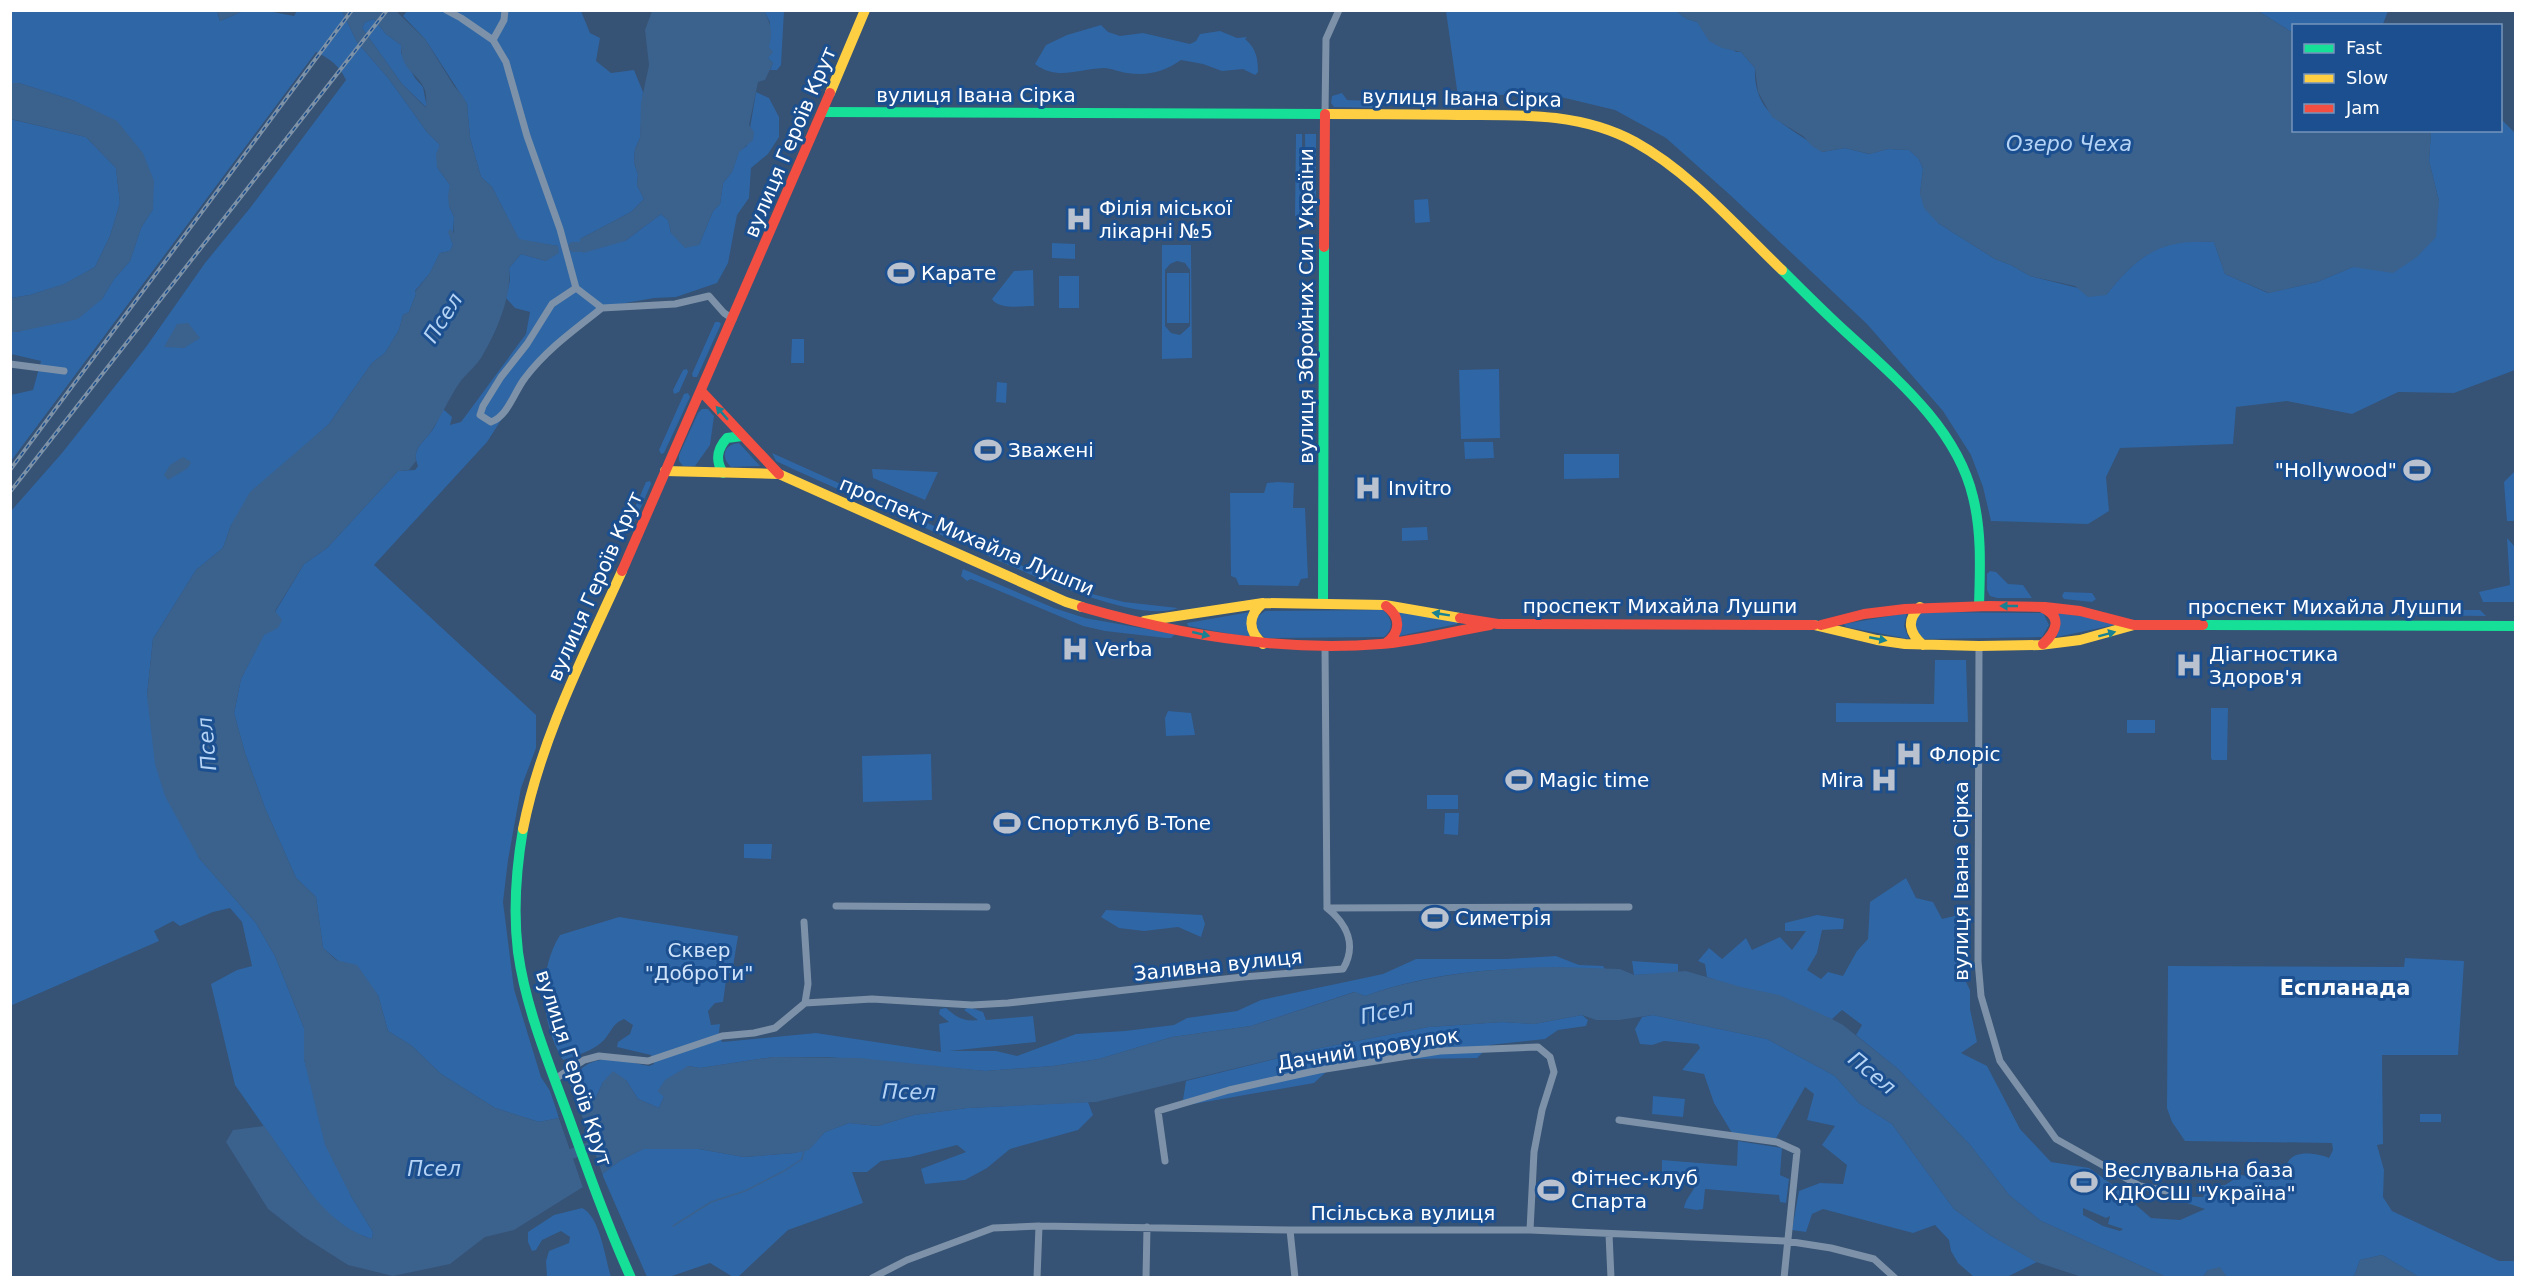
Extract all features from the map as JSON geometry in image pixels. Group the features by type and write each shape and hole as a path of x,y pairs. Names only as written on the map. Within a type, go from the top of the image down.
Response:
{"main road":[{"name":"вулиця Героїв Крут","path":"630,1278 557,1084 526,988 518,950 516,875 525,809 543,751 560,710 733,319 865,10"},
{"name":"вулиця Івана Сірка","path":"823,112 1537,115 1574,118 1625,136 1658,154 1686,177 1867,351 1924,408 1942,431 1958,457 1975,505 1980,537 1979,606"},
{"name":"вулиця Збройних Сил України","path":"1323,603 1325,114"},
{"name":"проспект Михайла Лушпи","path":"701,391 778,474 1066,602 1100,612 1219,638 1263,644 1325,646 1383,644 1498,624"},
{"path":"723,473 717,462 718,449 727,438 742,436"},
{"name":"проспект Михайла Лушпи","path":"666,471 778,474"},
{"name":"проспект Михайла Лушпи","path":"1144,621 1263,603 1323,603 1385,605 1498,624 1821,625 1877,640 1923,645 1979,646 2040,645 2080,640 2134,625 2516,626"},
{"path":"1263,603 1253,612 1250,625 1256,638 1263,644"},
{"path":"1383,644 1394,637 1399,625 1395,613 1385,605"},
{"name":"проспект Михайла Лушпи","path":"1821,625 1868,612 1920,607 1979,606 2039,606 2095,612 2134,625"},
{"path":"2039,606 2050,611 2056,622 2051,639 2040,645"},
{"path":"1920,607 1912,615 1909,627 1912,634 1923,645"}],"street":[{"path":"446,10 493,40 506,62 527,136 560,229 576,288 602,308"},
{"path":"493,40 504,20 505,10"},
{"name":"вулиця Збройних Сил України","path":"1325,114 1326,39 1339,10"},
{"path":"576,288 552,304 527,344 501,377 483,406 480,415 484,420 490,422 501,417 523,380 547,351 602,308 675,304 709,296 724,314 733,319"},
{"path":"10,364 64,371"},
{"path":"1325,646 1327,908 1629,907"},
{"name":"вулиця Івана Сірка","path":"1979,646 1978,961 1981,996 2000,1061 2056,1139 2140,1186 2178,1193"},
{"path":"836,906 987,907"},
{"name":"Заливна вулиця","path":"805,1003 872,999 972,1005 1008,1004 1243,977 1342,969 1350,957 1349,942 1342,919 1327,908"},
{"path":"557,1084 584,1060 599,1056 648,1061 722,1036 776,1028 805,1003 808,984 804,922"},
{"name":"Дачний провулок","path":"1165,1161 1158,1111 1229,1090 1319,1070 1440,1051 1538,1047 1550,1057 1554,1071 1542,1110 1534,1152 1530,1230"},
{"path":"1619,1120 1779,1142 1797,1151 1784,1278"},
{"path":"1037,1278 1039,1226"},
{"name":"Псільська вулиця","path":"872,1278 907,1260 993,1228 1039,1226 1290,1230 1530,1230 1786,1241 1831,1248 1874,1259 1895,1278"},
{"path":"1146,1278 1147,1227"},
{"path":"1290,1230 1294,1278"},
{"path":"1609,1234 1611,1278"}],"green space":[{"path":"11,11 217,11 220,21 243,11 267,11 294,16 297,11 342,11 357,42 389,79 427,132 440,145 437,167 450,185 449,206 454,217 453,234 450,237 453,245 450,251 440,253 430,273 415,291 409,312 403,315 399,330 385,353 372,363 329,424 293,456 231,525 223,548 196,570 153,639 147,695 199,858 256,923 275,956 304,1028 304,1059 320,1114 351,1196 373,1232 372,1239 352,1232 321,1208 235,1085 211,984 237,970 252,966 242,922 230,908 213,912 180,926 173,921 154,931 159,941 10,1006 11,511 62,453 146,347 205,263 250,208 346,80 334,63 316,52 11,461 11,395 33,390 41,361 11,354 11,332 18,332 102,299 114,279 130,261 141,228 153,209 75,101 19,83 11,83"},
{"path":"407,11 581,11 590,33 600,38 596,61 611,73 634,70 643,92 640,138 635,149 634,162 638,175 637,185 644,199 631,212 580,239 625,241 661,214 668,220 671,233 699,245 713,211 720,204 723,183 732,172 739,151 747,146 756,92 769,98 779,117 779,137 768,154 751,168 749,198 737,215 728,263 717,283 676,297 654,298 609,306 562,342 530,375 487,442 374,565 536,715 536,748 521,788 503,902 514,989 541,1077 550,1091 559,1118 539,1122 495,1108 441,1074 412,1046 388,1031 378,995 323,948 316,897 296,878 265,808 245,753 234,713 241,679 275,612 304,564 327,548 398,471 415,470 418,466 417,451 433,430 443,409 452,417 450,425 461,422 526,334 530,312 515,308 506,298 510,280 509,268 521,254 546,261 558,246 519,240 492,187 481,177 470,138 467,104 425,39 403,16"},
{"path":"764,11 784,11 781,65 777,70 770,70 773,63 768,58 770,22"},
{"path":"1446,11 1676,11 1687,19 1697,22 1736,52 1741,52 1755,68 1756,85 1767,109 1776,119 1822,152 1845,148 1869,154 1888,149 1909,150 1919,159 1923,169 1920,194 1938,223 1995,259 2030,276 2106,295 2140,259 2162,247 2186,241 2214,242 2225,274 2268,293 2317,282 2353,267 2439,201 2429,161 2431,132 2502,132 2502,120 2515,133 2515,370 2454,393 2398,392 2352,414 2287,401 2236,407 2233,444 2120,448 2106,477 2109,511 2088,524 1991,521 1983,487 1971,455 1943,411 1867,324 1666,138 1615,110 1544,93 1458,97"},
{"path":"2258,11 2388,11 2383,24 2292,24 2292,32"},
{"path":"374,19 386,34 401,45 401,53 415,78 423,87 427,108 402,84 362,28 365,22"},
{"path":"1101,25 1108,32 1120,36 1143,33 1190,44 1196,41 1200,34 1220,31 1237,38 1247,37 1245,39 1256,54 1258,72 1255,75 1243,69 1222,71 1203,64 1181,60 1168,68 1142,74 1104,68 1060,73 1051,72 1035,64 1046,45 1067,35"},
{"path":"1342,93 1347,100 1374,101 1378,108 1334,107 1331,103 1332,96"},
{"path":"10,119 86,137 116,168 120,203 110,236 95,267 65,284 30,295 11,298"},
{"path":"1296,134 1302,134 1303,216 1295,216"},
{"path":"1305,134 1316,134 1316,217 1306,217"},
{"path":"1428,199 1430,222 1415,223 1414,200"},
{"path":"1052,243 1075,244 1075,259 1052,258"},
{"path":"1162,245 1191,245 1192,358 1162,359","holes":["1177,261 1185,263 1190,270 1190,326 1180,335 1171,333 1165,326 1165,270"]},
{"path":"1033,270 1034,306 1005,306 992,299 1014,271"},
{"path":"1167,273 1189,273 1189,323 1167,323"},
{"path":"1059,276 1079,276 1079,308 1059,308"},
{"path":"715,322 721,324 697,377 693,377 692,374"},
{"path":"792,339 804,339 804,363 791,363"},
{"path":"687,369 688,372 679,392 674,394 673,390 683,370"},
{"path":"1499,369 1500,438 1461,439 1459,370"},
{"path":"997,382 1007,383 1006,403 996,402"},
{"path":"688,393 690,397 664,453 661,454 659,450 684,394"},
{"path":"702,409 708,409 714,416 710,445 695,466 683,466 679,461 679,455"},
{"path":"1464,442 1493,442 1494,458 1465,459"},
{"path":"739,443 760,466 731,467 725,452 730,446"},
{"path":"772,453 961,538 962,542 959,543 795,470 776,461"},
{"path":"1564,454 1619,454 1619,478 1564,479"},
{"path":"872,469 938,472 925,500 873,478"},
{"path":"2515,471 2515,521 2507,521 2504,482"},
{"path":"650,481 651,484 632,528 629,529 627,526 646,482"},
{"path":"1267,483 1294,483 1293,508 1305,508 1308,578 1301,579 1298,586 1239,585 1236,578 1231,576 1230,493 1264,493"},
{"path":"1427,527 1428,540 1402,541 1402,528"},
{"path":"2507,538 2515,547 2515,602 2483,602 2479,592 2510,585"},
{"path":"981,549 1092,594 1124,602 1178,608 1159,611 1109,603 1024,572 982,553"},
{"path":"963,569 1054,608 1085,618 1175,634 1171,638 1166,638 1105,631 1083,626 971,579 967,581 961,576"},
{"path":"1990,571 1996,572 2008,584 2023,585 2032,598 1990,596 1987,590 1987,574"},
{"path":"2064,592 2092,593 2096,599 2092,602 2064,599 2062,596"},
{"path":"1383,610 1391,624 1384,637 1265,638 1256,630 1257,617 1265,611"},
{"path":"1398,610 1457,622 1457,624 1399,636"},
{"path":"2400,610 2480,610 2486,616 2394,615"},
{"path":"1250,612 1252,638 1188,626 1187,623"},
{"path":"1922,612 2043,613 2049,625 2042,637 1924,639 1917,634 1913,622"},
{"path":"2056,612 2114,622 2114,625 2057,637"},
{"path":"1907,613 1904,626 1909,639 1846,627 1844,624"},
{"path":"1935,660 1966,660 1968,722 1836,722 1836,703 1934,704"},
{"path":"2211,708 2228,708 2227,760 2212,760 2211,758"},
{"path":"1168,711 1191,713 1195,735 1166,736 1165,718"},
{"path":"2127,720 2155,720 2155,733 2127,733"},
{"path":"931,754 932,800 863,802 862,756"},
{"path":"1427,795 1458,795 1458,809 1427,809"},
{"path":"1445,813 1459,813 1458,835 1444,834"},
{"path":"744,844 772,844 771,859 744,858"},
{"path":"1906,878 1916,898 1933,902 1942,919 1958,915 1957,964 1970,990 1970,1009 1977,1042 1961,1053 1987,1066 2020,1129 2051,1162 2089,1168 2113,1185 2151,1218 2180,1220 2205,1209 2187,1203 2186,1197 2203,1197 2208,1187 2225,1185 2241,1175 2272,1180 2296,1155 2313,1154 2329,1158 2333,1150 2332,1143 2185,1141 2172,1122 2167,1108 2168,966 2404,967 2405,958 2464,961 2458,1055 2382,1055 2383,1144 2377,1145 2384,1170 2383,1197 2392,1211 2499,1261 2515,1261 2515,1277 2419,1277 2382,1255 2360,1260 2354,1277 2227,1277 2208,1270 2203,1277 2166,1277 2041,1221 2009,1195 1971,1146 1898,1069 1856,1035 1862,1025 1842,1010 1832,1019 1707,977 1705,964 1698,961 1709,948 1722,959 1746,938 1752,950 1780,937 1792,950 1806,931 1785,931 1785,923 1817,915 1844,919 1843,929 1822,930 1817,953 1807,970 1821,979 1828,972 1843,976 1857,951 1868,939 1870,902","holes":["2083,1208 2106,1218 2110,1216 2108,1224 2123,1229 2120,1231 2103,1226 2083,1215"]},
{"path":"1106,910 1202,915 1205,924 1201,937 1178,927 1144,931 1119,928 1101,917"},
{"name":"Сквер \"ДоброТи\"","path":"619,917 738,936 732,973 727,973 723,1002 715,1003 708,1011 711,1025 720,1024 719,1033 722,1042 816,1033 941,1052 939,1024 949,1022 939,1014 940,1009 946,1008 964,1019 978,1020 964,1010 969,1007 983,1012 986,1020 1033,1016 1036,1042 949,1051 996,1051 1017,1056 1076,1034 1174,1025 1187,1018 1237,1011 1261,1000 1383,974 1416,959 1506,959 1556,956 1579,965 1603,966 1605,969 1506,969 1434,977 1365,996 1354,992 1251,1026 1172,1037 1099,1059 1053,1066 985,1071 828,1057 773,1057 700,1068 688,1066 664,1097 659,1108 638,1099 626,1080 603,1082 596,1098 580,1111 570,1084 577,1073 586,1066 595,1061 605,1060 626,1061 649,1066 654,1064 651,1055 617,1047 618,1042 630,1034 633,1025 624,1019 615,1025 596,1047 563,1060 546,1014 545,981 548,965 560,935"},
{"path":"1632,961 1678,964 1678,973 1634,975"},
{"path":"1582,1015 1588,1020 1586,1026 1558,1030 1545,1039 1490,1045 1477,1058 1351,1060 1326,1072 1314,1083 1182,1106 1186,1081 1315,1049 1428,1027 1503,1022 1534,1024"},
{"path":"1653,1015 1767,1039 1835,1076 1859,1103 1892,1124 1954,1209 1990,1235 2037,1262 2007,1277 1974,1277 1958,1263 1951,1251 1949,1240 1935,1225 1913,1233 1823,1209 1812,1214 1806,1232 1792,1230 1799,1191 1820,1183 1843,1184 1847,1165 1822,1145 1835,1126 1807,1120 1814,1094 1805,1087 1775,1140 1732,1133 1714,1103 1704,1074 1682,1070 1700,1048 1698,1044 1664,1041 1652,1045 1640,1044 1635,1029 1642,1017"},
{"path":"1653,1096 1685,1099 1683,1117 1652,1114"},
{"path":"1088,1102 1093,1115 1078,1130 1010,1149 987,1168 965,1180 925,1184 921,1169 966,1152 957,1145 910,1157 881,1161 867,1172 852,1172 863,1203 788,1230 738,1277 733,1277 710,1263 669,1277 647,1277 602,1174 621,1160 643,1149 699,1149 744,1157 794,1153 809,1149 825,1132 849,1123 878,1126 914,1115 967,1108"},
{"path":"2420,1114 2441,1114 2441,1122 2420,1122"},
{"path":"1738,1141 1782,1148 1780,1175 1789,1179 1786,1203 1780,1202 1779,1195 1705,1189 1703,1209 1684,1208 1697,1177 1662,1173 1662,1160 1737,1166"},
{"path":"582,1208 588,1212 598,1228 611,1277 547,1277 546,1261 549,1251 569,1243 570,1237 561,1231 542,1240 536,1250 532,1251 528,1242 528,1232 554,1215"}],"water":[{"path":"217,10 243,10 243,11 220,21"},
{"name":"Псел","path":"342,11 396,11 425,39 467,104 470,138 481,177 492,187 519,239 558,246 559,253 546,261 521,254 509,268 508,291 502,314 481,358 462,379 432,430 418,447 416,461 409,470 398,471 327,548 304,564 275,611 282,620 278,628 264,635 241,679 234,713 245,753 265,808 296,878 316,897 323,948 336,960 357,965 378,995 388,1031 412,1046 441,1074 495,1108 539,1122 559,1118 583,1187 514,1230 485,1237 450,1264 393,1276 348,1265 304,1237 268,1209 226,1142 233,1130 264,1126 298,1176 323,1207 354,1231 372,1239 373,1232 351,1196 325,1145 304,1059 304,1028 275,956 256,923 199,858 165,796 155,764 147,695 153,639 196,570 223,548 231,525 250,492 329,424 372,363 385,353 399,330 403,315 409,312 415,292 430,273 440,253 450,251 453,245 448,232 450,229 454,233 454,217 448,196 450,185 437,167 436,154 440,145 427,132 389,79 357,42","holes":["374,19 386,34 401,45 406,66 421,82 425,90 426,108 402,84 362,28 365,22"]},
{"path":"652,11 764,11 771,28 769,47 773,52 768,58 773,63 765,80 758,82 749,125 754,132 753,140 739,152 732,172 723,183 720,204 713,211 699,245 685,248 671,233 668,220 661,214 625,241 583,253 580,239 631,212 644,199 637,185 638,175 634,162 635,149 640,138 641,103 649,65 645,30"},
{"name":"Озеро Чеха","path":"1676,11 2258,11 2292,32 2292,132 2431,132 2429,161 2439,201 2436,237 2417,257 2393,273 2353,267 2317,282 2269,293 2225,274 2214,242 2179,243 2152,252 2141,259 2106,295 2088,297 2075,286 2030,276 1995,259 1938,223 1924,208 1920,194 1923,169 1919,159 1909,150 1888,149 1870,154 1845,148 1822,152 1812,146 1803,136 1772,117 1758,92 1755,68 1741,52 1722,48 1709,41 1697,22 1687,19"},
{"path":"10,83 19,83 75,101 117,121 143,153 154,181 153,209 141,228 130,261 114,279 102,299 78,319 17,332 11,332 11,298 30,295 64,284 95,267 110,236 120,203 116,168 86,137 11,119"},
{"path":"188,323 200,338 184,348 164,347 177,324"},
{"path":"183,457 191,462 188,468 168,480 164,475 170,465"},
{"name":"Псел","path":"1557,967 1620,969 1634,975 1686,971 1779,995 1832,1019 1843,1025 1898,1069 1971,1146 2009,1195 2041,1221 2166,1277 2082,1277 2036,1262 1990,1235 1954,1209 1892,1124 1859,1103 1835,1076 1767,1039 1653,1015 1619,1020 1596,1020 1582,1015 1534,1024 1503,1022 1428,1027 1315,1049 1096,1102 967,1108 914,1115 878,1126 849,1123 825,1132 809,1150 794,1153 744,1157 699,1149 643,1149 621,1160 602,1174 580,1111 596,1098 603,1082 613,1071 626,1080 638,1099 659,1108 664,1097 658,1091 665,1080 688,1066 700,1068 773,1057 859,1058 985,1071 1053,1066 1099,1059 1172,1037 1251,1026 1355,992 1365,996 1436,977 1509,969"},
{"path":"2382,1255 2419,1277 2354,1277 2360,1260"},
{"path":"2220,1267 2227,1277 2203,1277 2208,1270"}],"pier":[{"path":"579,1108 603,1177 599,1175 577,1112"},
{"path":"558,1115 562,1117 586,1186 584,1190"}],"waterway":[{"path":"573,247 580,247"},
{"name":"Псел","path":"561,1158 605,1141"},
{"path":"673,1226 711,1202 745,1191 784,1171 802,1159 804,1150"}],"railway":[{"path":"10,470 352,10"},
{"path":"10,492 387,10"}],"traffic: fast":[{"path":"823,112 1326,114"},
{"path":"1323,603 1324,247"},
{"path":"1782,270 1905,387 1939,427 1954,449 1965,472 1976,511 1980,552 1979,606"},
{"path":"723,473 718,459 721,446 727,438 742,436"},
{"path":"2203,625 2516,626"},
{"path":"523,829 517,875 516,921 518,952 527,995 540,1038 592,1181 631,1278"}],"traffic: slow":[{"path":"830,93 865,10"},
{"path":"1326,114 1548,117 1571,120 1614,132 1635,142 1675,169 1712,201 1782,270"},
{"path":"665,471 779,474 1066,602 1082,607"},
{"path":"523,829 531,795 552,730 622,571"},
{"path":"1263,603 1254,613 1251,624 1254,634 1263,644"},
{"path":"1144,621 1263,603 1385,605 1460,618"},
{"path":"1920,607 1913,617 1911,626 1915,636 1923,645"},
{"path":"1814,625 1877,640 1905,644 1979,646 2040,645 2080,640 2134,625"}],"traffic: jam":[{"path":"622,571 830,93"},
{"path":"1324,247 1325,114"},
{"path":"701,391 779,474"},
{"path":"1386,606 1397,620 1397,629 1386,643"},
{"path":"1821,625 1864,614 1905,609 1989,606 2045,607 2080,611 2134,625 2203,625"},
{"path":"1082,607 1155,626 1193,633 1305,646 1395,643 1490,625"},
{"path":"2041,607 2053,615 2056,624 2052,634 2043,644"},
{"path":"1460,618 1498,624 1814,625"}],"place":[{"name":"Філія міської лікарні №5","path":"1079,219"},
{"name":"Карате","path":"901,273"},
{"name":"Зважені","path":"988,450"},
{"name":"\"Hollywood\"","path":"2417,470"},
{"name":"Invitro","path":"1368,488"},
{"name":"Verba","path":"1075,649"},
{"name":"Діагностика Здоров'я","path":"2189,665"},
{"name":"Флоріс","path":"1909,754"},
{"name":"Magic time","path":"1519,780"},
{"name":"Mira","path":"1884,780"},
{"name":"Спортклуб B-Tone","path":"1007,823"},
{"name":"Симетрія","path":"1435,918"},
{"name":"Веслувальна база КДЮСШ \"Україна\"","path":"2084,1182"},
{"name":"Фітнес-клуб Спарта","path":"1551,1190"}],"district":[{"name":"Еспланада","path":"2345,988"}]}
